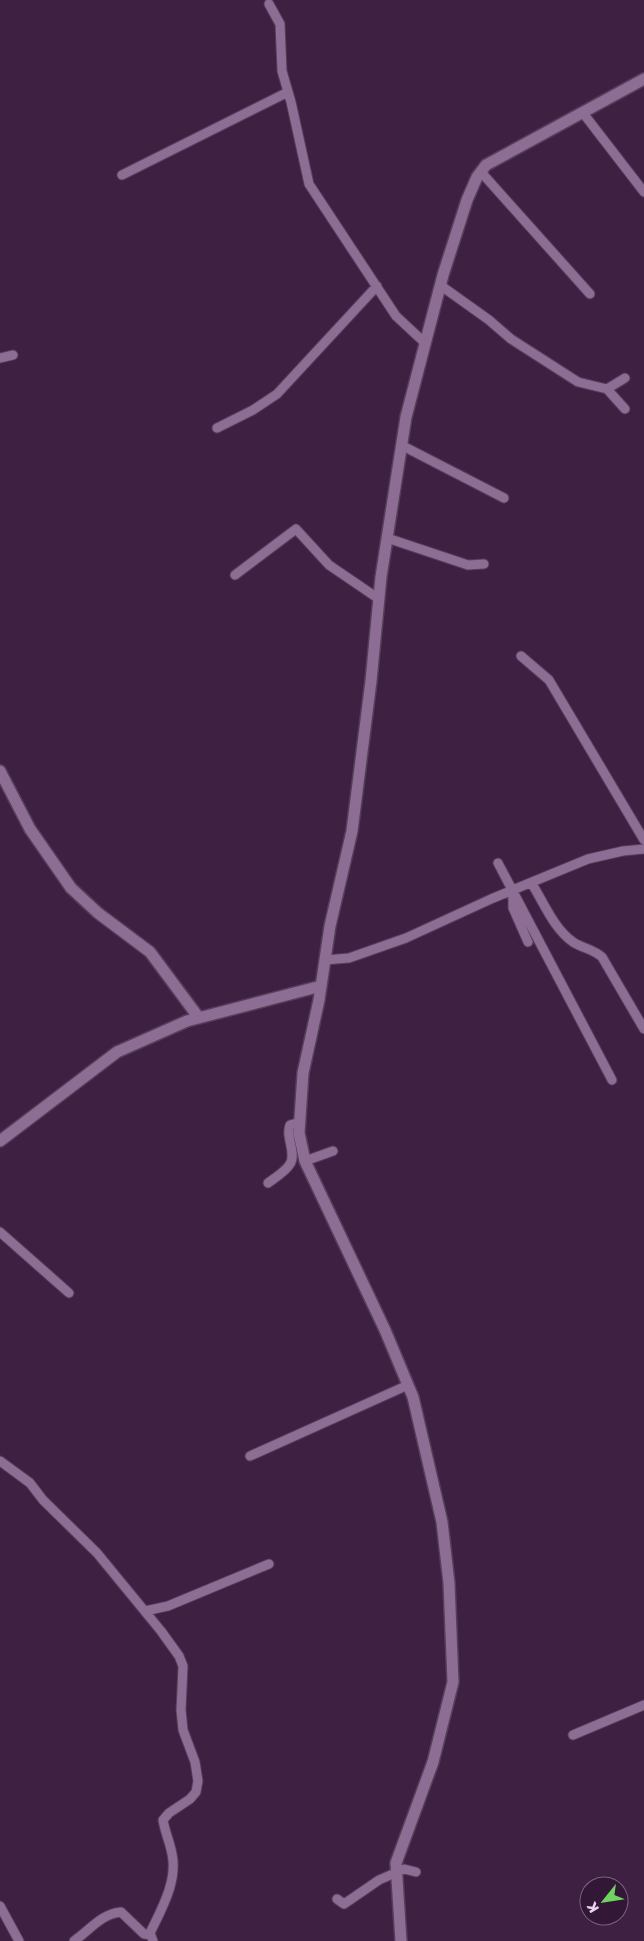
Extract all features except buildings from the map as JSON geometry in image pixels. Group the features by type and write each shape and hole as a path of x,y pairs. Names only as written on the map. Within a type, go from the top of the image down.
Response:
{"street":[{"path":"269,4 280,24 282,71 309,184 396,316 424,343"},
{"path":"400,1941 396,1863 433,1762 453,1682 449,1583 442,1522 408,1385 385,1330 305,1161 299,1133 303,1073 322,986 330,926 352,831 372,680 379,599 406,417 440,285 467,200 486,165 501,155 644,79"},
{"path":"122,175 288,92"},
{"path":"583,113 644,192"},
{"path":"481,172 590,294"},
{"path":"440,285 489,320 511,339 578,382 608,389 625,409"},
{"path":"217,428 254,410 277,394 377,286"},
{"path":"0,358 13,355"},
{"path":"608,389 625,378"},
{"path":"401,445 504,498"},
{"path":"235,574 296,528 329,565 379,599"},
{"path":"387,538 468,565 484,564"},
{"path":"521,656 549,680 644,840"},
{"path":"0,771 30,829 71,888 105,919 150,952 198,1018"},
{"path":"325,960 349,958 383,947 588,859 623,851 644,849"},
{"path":"498,863 612,1080"},
{"path":"532,884 561,932 575,943 596,951 602,956 644,1029"},
{"path":"513,891 513,908 528,942"},
{"path":"1,1137 117,1052 198,1018 322,986"},
{"path":"268,1183 290,1164 292,1156 288,1132 290,1125 300,1122"},
{"path":"305,1161 333,1151"},
{"path":"0,1232 69,1293"},
{"path":"250,1456 408,1385"},
{"path":"0,1461 30,1483 43,1500 97,1553 170,1644 182,1666 180,1710 183,1730 195,1762 198,1781 196,1792 190,1799 168,1813 163,1820 173,1856 173,1872 169,1890 152,1938 144,1934 121,1912 113,1913 95,1923 74,1941"},
{"path":"145,1611 168,1606 269,1564"},
{"path":"573,1735 644,1705"},
{"path":"337,1900 344,1904 379,1880 404,1869 416,1872"},
{"path":"0,1906 19,1941"}]}
